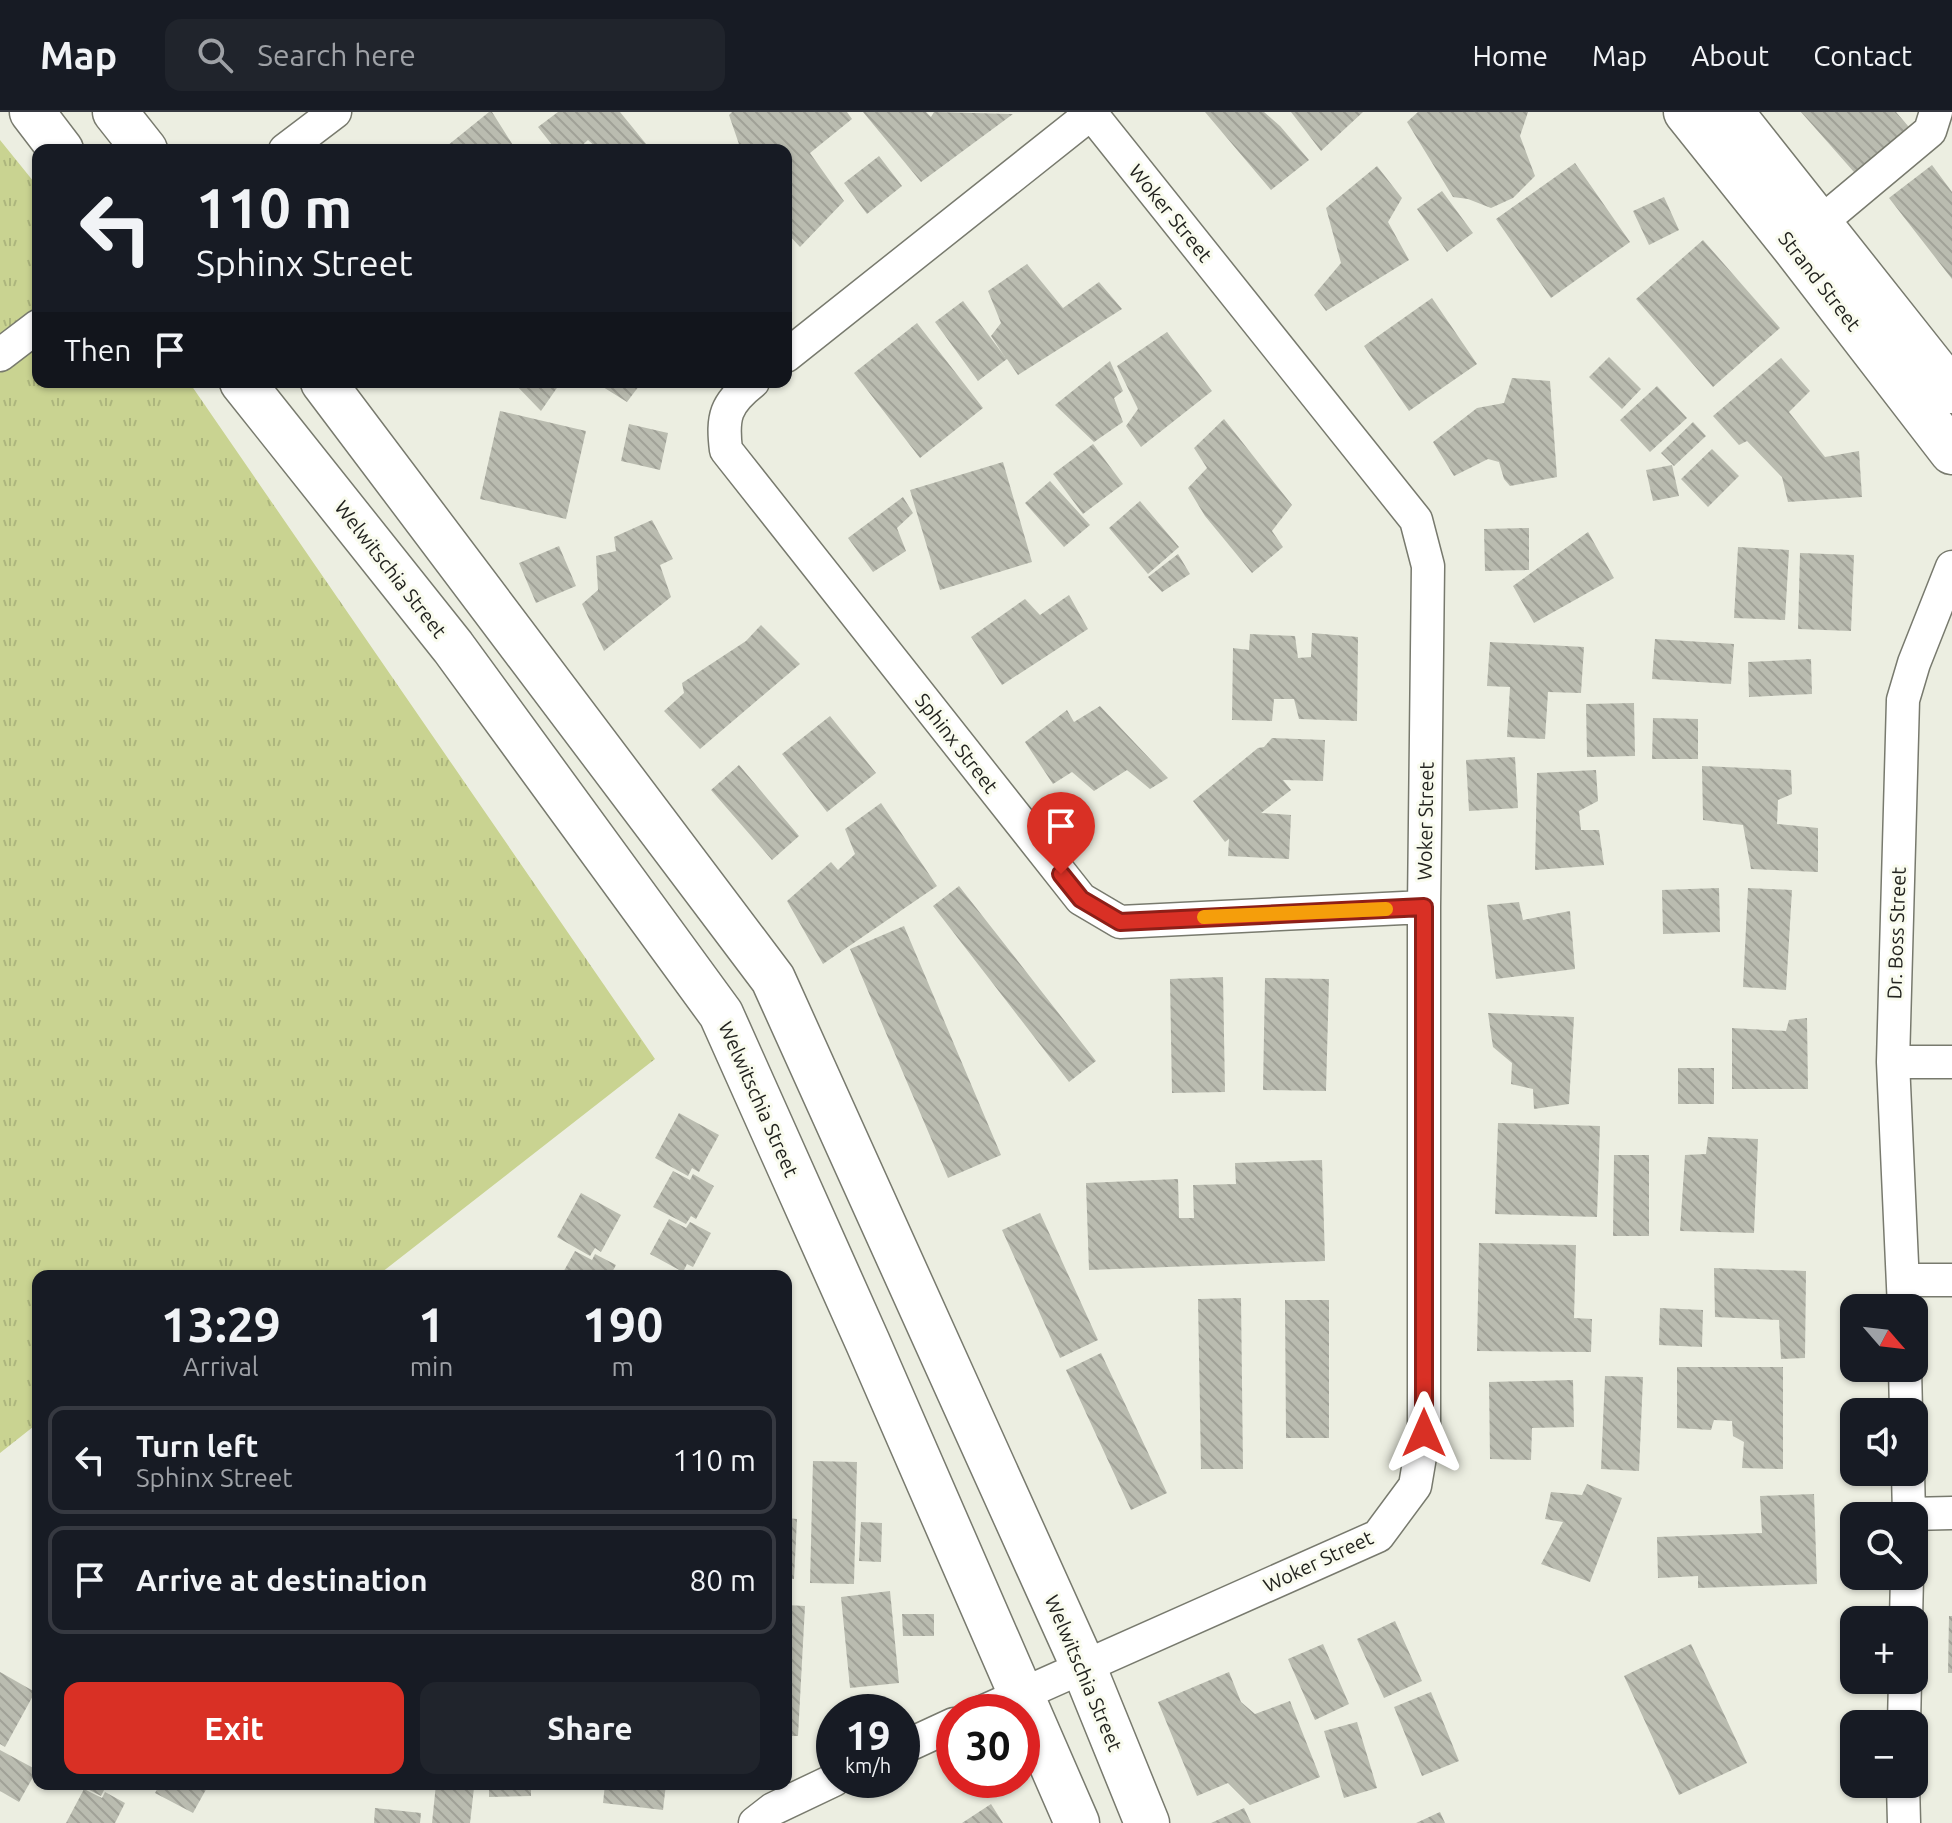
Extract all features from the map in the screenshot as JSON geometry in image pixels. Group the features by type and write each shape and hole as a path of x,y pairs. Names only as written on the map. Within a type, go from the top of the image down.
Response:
{"street":[{"path":"32,112 56,144"},
{"path":"115,112 140,144"},
{"path":"293,144 335,112"},
{"name":"Strand Street","path":"1686,112 1952,452"},
{"name":"Strand Street","path":"1731,112 1952,391"},
{"path":"1820,223 1930,131 1936,112"},
{"path":"792,351 1092,113"},
{"name":"Woker Street","path":"1024,1694 1378,1536 1415,1486 1424,1433 1424,907 1428,566 1416,520 1092,113"},
{"path":"0,355 32,331"},
{"name":"Welwitschia Street","path":"247,388 453,647 721,1014 1022,1694"},
{"name":"Welwitschia Street","path":"328,388 773,979 1084,1668 1147,1823"},
{"name":"Sphinx Street","path":"745,388 739,393 723,421 726,450 1081,899 1120,922 1424,907"},
{"name":"Dr. Boss Street","path":"1904,1294 1893,1062 1903,700 1914,663 1952,567"},
{"path":"1893,1062 1952,1062"},
{"path":"1904,1294 1952,1280"},
{"path":"1928,1514 1952,1513"},
{"name":"Welwitschia Street","path":"1040,1737 1077,1823"},
{"path":"755,1823 773,1809 816,1789"},
{"path":"1903,1798 1904,1823"}],"green space":[{"path":"0,140 32,180 32,388 193,388 655,1059 385,1270 32,1270 32,1428 0,1453"}],"building":[{"path":"492,112 512,144 449,144"},
{"path":"558,112 620,112 646,144 592,144 588,140 584,144 551,144 538,127"},
{"path":"732,112 847,112 852,119 810,153 844,201 800,247 792,238 792,144 739,144 729,115"},
{"path":"863,112 926,112 931,117 934,112 1013,114 921,182"},
{"path":"1205,112 1264,112 1309,160 1271,190"},
{"path":"1291,112 1363,112 1321,151"},
{"path":"1418,112 1528,112 1520,136 1535,176 1513,198 1491,208 1453,197 1407,122"},
{"path":"1801,112 1896,112 1914,133 1861,180"},
{"path":"879,156 902,186 867,214 844,183"},
{"path":"1575,163 1630,242 1551,298 1496,219"},
{"path":"1932,165 1952,192 1952,279 1889,198"},
{"path":"1377,166 1402,198 1388,222 1409,260 1326,311 1314,295 1341,263 1326,208"},
{"path":"1442,191 1473,233 1447,252 1417,209"},
{"path":"1664,197 1679,230 1649,245 1633,211"},
{"path":"1703,240 1780,328 1713,387 1636,299"},
{"path":"1027,264 1063,308 1099,282 1122,309 1018,375 1007,359 978,381 935,322 963,301 1005,357 991,336 1001,323 988,291"},
{"path":"1432,298 1477,364 1409,411 1364,346"},
{"path":"917,323 983,408 920,458 854,373"},
{"path":"1167,332 1212,391 1141,447 1126,426 1138,409 1117,366"},
{"path":"1609,357 1641,389 1622,409 1589,377"},
{"path":"1781,358 1810,391 1789,412 1825,457 1859,451 1862,497 1788,502 1782,477 1747,441 1739,445 1713,416"},
{"path":"1110,361 1123,391 1114,398 1123,422 1094,442 1055,405"},
{"path":"1512,378 1550,381 1557,477 1510,486 1504,479 1499,462 1488,459 1454,476 1433,442 1477,408 1504,403"},
{"path":"1657,386 1687,418 1650,452 1620,420"},
{"path":"519,388 557,388 541,411"},
{"path":"605,388 638,388 627,402"},
{"path":"500,411 586,431 566,519 480,499"},
{"path":"1224,419 1292,505 1272,531 1283,547 1252,573 1205,516 1188,488 1207,468 1194,448"},
{"path":"1693,422 1706,436 1674,466 1661,453"},
{"path":"629,424 668,433 660,470 621,461"},
{"path":"1093,444 1123,484 1083,514 1053,474"},
{"path":"1712,449 1739,476 1708,507 1681,479"},
{"path":"1003,462 1032,562 940,590 910,490"},
{"path":"1672,465 1679,496 1653,501 1646,470"},
{"path":"1050,481 1090,525 1064,547 1025,503"},
{"path":"903,497 913,513 897,528 906,551 873,572 848,538"},
{"path":"1140,501 1179,547 1148,574 1109,528"},
{"path":"652,520 673,559 660,565 671,597 604,651 582,604 598,590 596,556 616,551 614,537"},
{"path":"1529,528 1529,570 1485,571 1484,529"},
{"path":"1588,532 1614,578 1534,623 1513,586"},
{"path":"559,546 576,586 536,603 519,563"},
{"path":"1738,547 1789,550 1785,620 1734,618"},
{"path":"1800,553 1854,555 1851,631 1798,629"},
{"path":"1178,554 1190,574 1162,592 1148,577"},
{"path":"1069,595 1088,629 1002,685 971,637 1025,599 1040,615"},
{"path":"761,625 800,664 700,749 664,711 684,693 682,683 746,641"},
{"path":"1312,633 1358,637 1357,721 1299,719 1294,699 1274,699 1272,721 1232,720 1233,648 1249,650 1250,634 1295,636 1298,658 1311,657"},
{"path":"1655,639 1734,644 1731,684 1652,679"},
{"path":"1490,642 1584,647 1581,693 1548,692 1545,739 1507,737 1510,687 1487,686"},
{"path":"1811,659 1812,694 1749,697 1748,662"},
{"path":"1634,703 1635,756 1587,757 1586,704"},
{"path":"1100,706 1168,778 1150,789 1127,770 1094,791 1072,772 1053,784 1025,742 1067,710 1074,722"},
{"path":"830,716 876,773 827,812 782,754"},
{"path":"1653,718 1698,719 1698,759 1652,759"},
{"path":"1272,738 1325,740 1323,781 1283,780 1291,790 1261,813 1291,815 1289,859 1228,856 1229,839 1225,842 1193,801"},
{"path":"1515,757 1518,808 1469,811 1466,760"},
{"path":"739,765 799,836 772,860 711,790"},
{"path":"1702,766 1791,770 1792,794 1778,800 1777,824 1818,828 1818,872 1751,869 1743,825 1703,820"},
{"path":"1596,770 1598,801 1579,811 1581,830 1599,830 1604,865 1535,870 1537,773"},
{"path":"881,803 937,886 823,964 787,901 831,862 838,870 855,854 845,829"},
{"path":"959,886 1096,1061 1069,1082 933,906"},
{"path":"1719,888 1720,932 1663,934 1662,890"},
{"path":"1748,888 1792,890 1786,990 1743,987"},
{"path":"1519,902 1523,920 1570,911 1575,969 1496,979 1487,905"},
{"path":"904,926 1001,1155 948,1178 850,949"},
{"path":"1223,977 1225,1092 1172,1093 1170,979"},
{"path":"1265,978 1329,979 1326,1091 1263,1090"},
{"path":"1488,1013 1574,1017 1569,1104 1534,1109 1533,1089 1511,1084 1512,1063 1493,1047"},
{"path":"1807,1018 1808,1089 1732,1089 1732,1028 1786,1031 1789,1020"},
{"path":"1678,1068 1714,1068 1714,1104 1678,1104"},
{"path":"679,1113 719,1135 699,1172 692,1168 688,1176 655,1158"},
{"path":"1498,1123 1600,1126 1597,1217 1495,1214"},
{"path":"1708,1137 1758,1139 1754,1233 1680,1231 1685,1155 1706,1154"},
{"path":"1614,1155 1649,1155 1649,1236 1613,1236"},
{"path":"1322,1160 1325,1261 1089,1270 1086,1183 1178,1179 1179,1218 1194,1218 1193,1185 1236,1184 1235,1163"},
{"path":"673,1171 690,1180 693,1174 714,1186 696,1219 691,1216 686,1224 653,1207"},
{"path":"581,1193 621,1215 601,1252 595,1248 590,1256 557,1237"},
{"path":"1040,1213 1098,1340 1060,1358 1002,1230"},
{"path":"669,1219 686,1228 690,1222 711,1233 693,1267 687,1264 684,1270 679,1270 650,1254"},
{"path":"1479,1243 1576,1245 1574,1318 1592,1319 1591,1352 1477,1351"},
{"path":"575,1251 592,1260 595,1254 616,1265 613,1270 564,1270"},
{"path":"1714,1268 1806,1271 1805,1358 1781,1359 1779,1320 1715,1317"},
{"path":"1241,1298 1243,1469 1201,1469 1198,1299"},
{"path":"1285,1300 1329,1300 1329,1438 1286,1438"},
{"path":"1660,1308 1703,1310 1702,1347 1659,1345"},
{"path":"1101,1353 1167,1493 1131,1510 1066,1370"},
{"path":"1677,1367 1783,1367 1783,1469 1742,1468 1744,1442 1733,1436 1732,1421 1714,1420 1711,1430 1677,1428"},
{"path":"1605,1376 1643,1377 1639,1471 1601,1469"},
{"path":"1573,1380 1574,1427 1532,1428 1531,1460 1490,1459 1489,1382"},
{"path":"813,1461 857,1462 854,1584 810,1583"},
{"path":"1587,1484 1622,1498 1590,1582 1541,1564 1563,1522 1545,1519 1551,1492 1582,1495"},
{"path":"1814,1494 1817,1584 1698,1588 1698,1576 1658,1578 1657,1537 1762,1533 1760,1496"},
{"path":"792,1519 797,1519 792,1579"},
{"path":"861,1522 882,1523 881,1562 859,1561"},
{"path":"890,1591 899,1683 850,1688 841,1597"},
{"path":"792,1605 805,1606 798,1736 792,1736"},
{"path":"902,1614 934,1614 934,1636 903,1636"},
{"path":"1949,1616 1952,1616 1952,1673 1948,1673"},
{"path":"1395,1621 1422,1681 1384,1698 1357,1639"},
{"path":"1323,1644 1349,1704 1315,1720 1288,1659"},
{"path":"1691,1644 1747,1763 1679,1795 1624,1676"},
{"path":"0,1672 32,1690 32,1698 5,1747 0,1744"},
{"path":"1229,1672 1241,1702 1255,1714 1290,1701 1320,1777 1250,1805 1228,1783 1197,1796 1158,1702"},
{"path":"1431,1692 1459,1761 1422,1776 1394,1707"},
{"path":"1357,1722 1377,1788 1344,1798 1324,1731"},
{"path":"0,1750 32,1767 32,1779 19,1802 0,1791"},
{"path":"83,1790 102,1798 105,1792 125,1803 115,1823 66,1823"},
{"path":"90,1790 104,1790 101,1796"},
{"path":"157,1790 206,1790 193,1813 155,1793"},
{"path":"435,1790 474,1790 470,1823 432,1823"},
{"path":"489,1790 531,1790 531,1796 489,1797"},
{"path":"604,1790 665,1790 663,1810 603,1803"},
{"path":"991,1804 1003,1823 962,1823"},
{"path":"375,1808 421,1813 420,1823 374,1823"},
{"path":"1244,1808 1251,1823 1211,1823"},
{"path":"1440,1812 1445,1823 1416,1823"}],"slow traffic":[{"path":"1204,917 1386,909"}],"route":[{"path":"1061,874 1081,899 1120,922 1424,907 1424,1433"}]}
